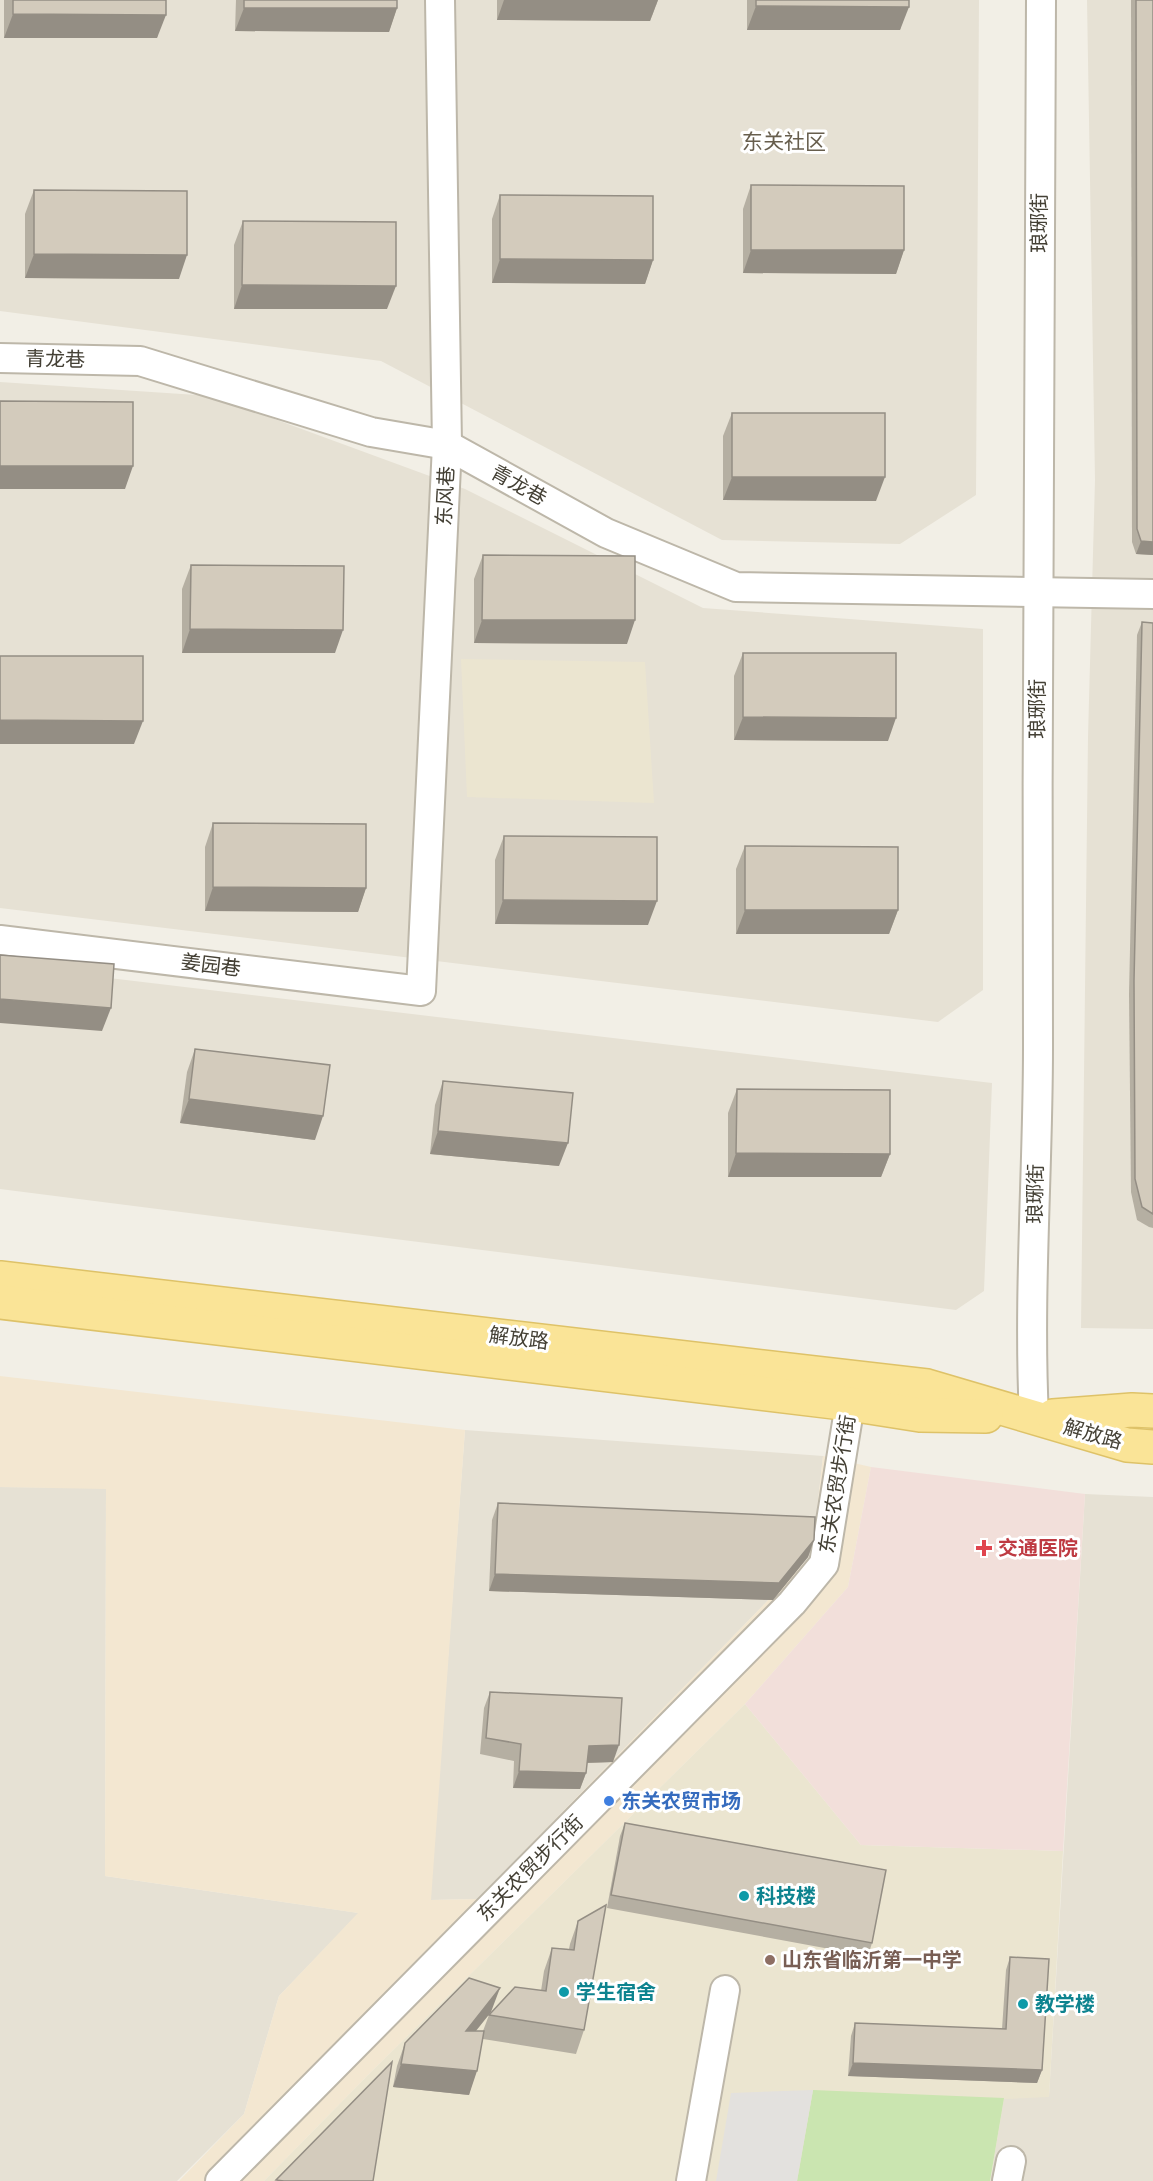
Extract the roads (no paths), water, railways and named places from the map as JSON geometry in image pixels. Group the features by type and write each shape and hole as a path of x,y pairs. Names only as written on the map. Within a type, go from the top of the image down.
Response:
{"main road":[{"name":"解放路","path":"0,1278 927,1386 1127,1445 1153,1447"},
{"name":"解放路","path":"0,1302 850,1404 920,1415 1034,1417 1132,1410 1153,1411"}],"street":[{"name":"东风巷","path":"421,991 447,445 440,0"},
{"name":"琅琊街","path":"1034,1417 1031,1358 1038,1067 1037,591 1041,0"},
{"name":"青龙巷","path":"0,358 140,361 371,432 447,445 606,533 736,587 1153,594"},
{"name":"姜园巷","path":"0,940 421,991"},
{"name":"东关农贸步行街","path":"220,2181 792,1603 824,1564 850,1404"},
{"path":"691,2181 725,1990"}],"place":[{"name":"交通医院","path":"984,1548"},
{"name":"东关农贸市场","path":"609,1801"},
{"name":"科技楼","path":"744,1896"},
{"name":"山东省临沂第一中学","path":"770,1960"},
{"name":"学生宿舍","path":"564,1992"},
{"name":"教学楼","path":"1023,2004"}],"district":[{"name":"东关社区","path":"784,141"}]}
